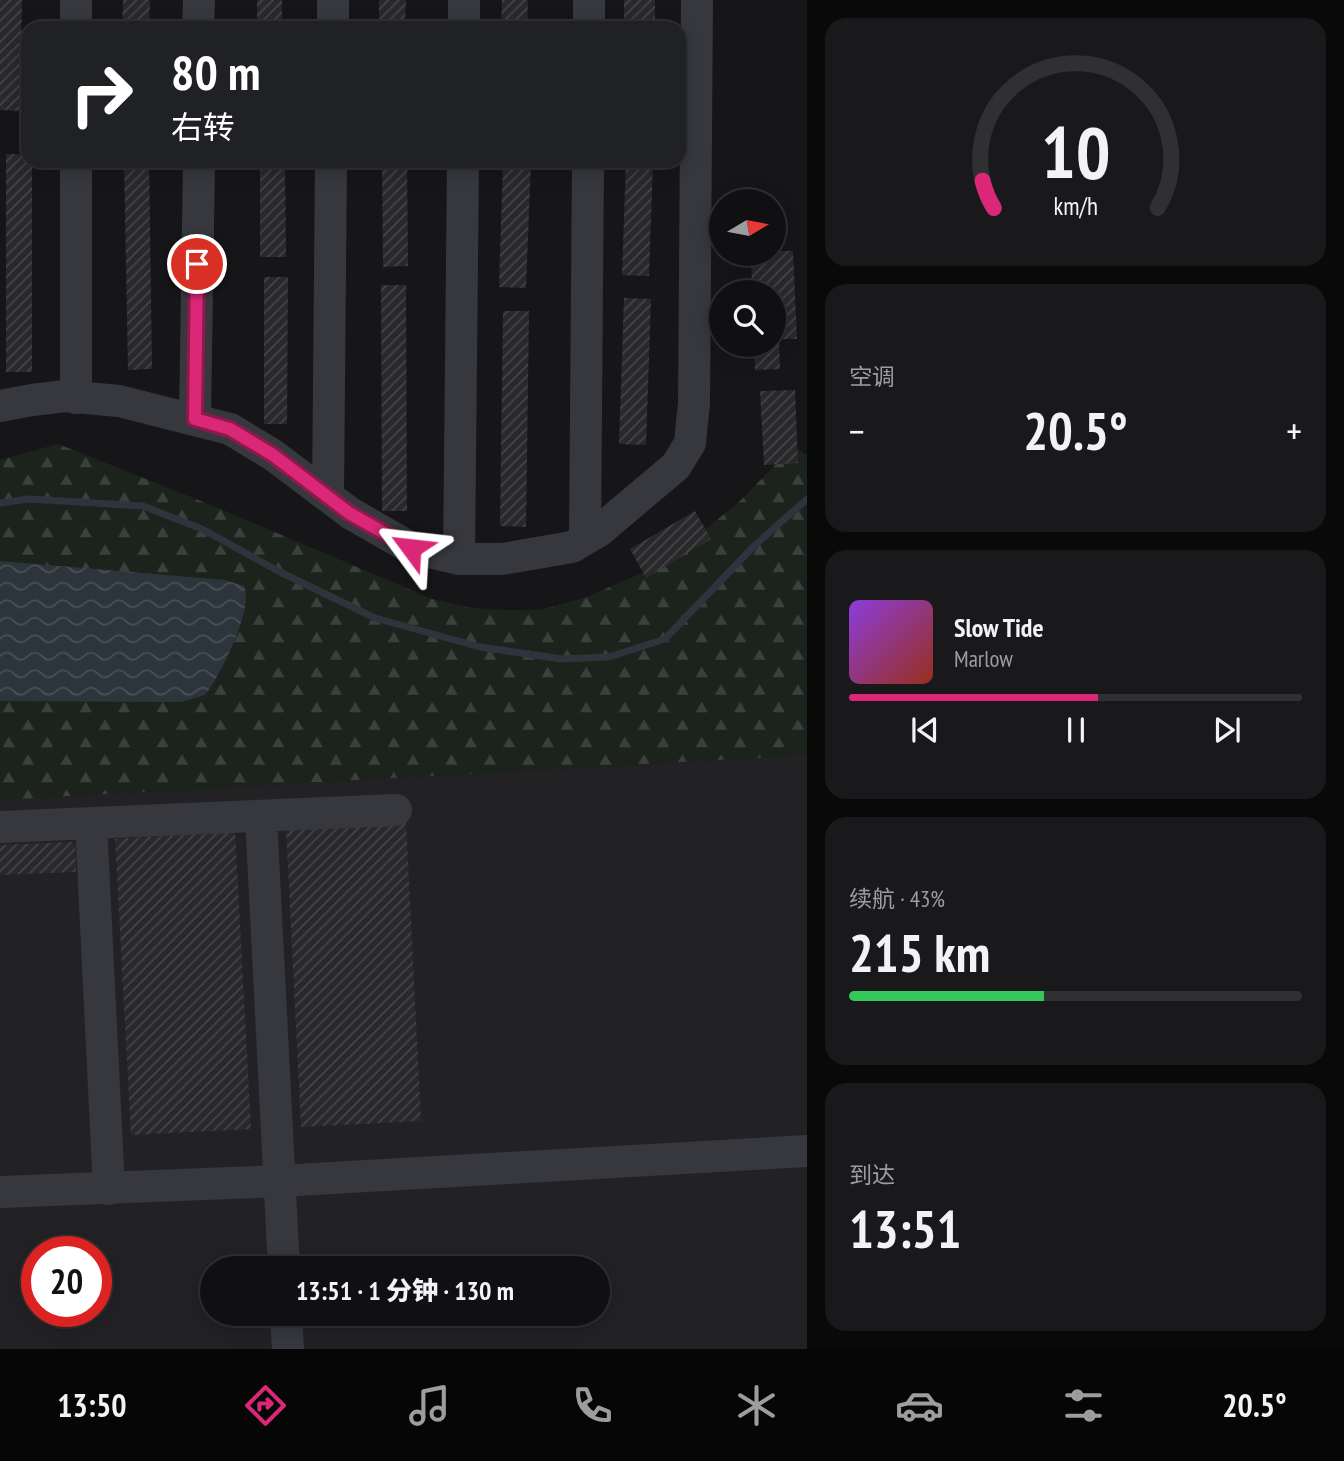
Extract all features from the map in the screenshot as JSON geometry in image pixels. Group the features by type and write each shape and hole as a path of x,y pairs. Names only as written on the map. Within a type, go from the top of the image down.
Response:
{"lane":[{"path":"76,0 76,21"},
{"path":"198,21 199,0"},
{"path":"332,21 333,0"},
{"path":"464,0 464,21"},
{"path":"589,0 589,21"},
{"path":"0,406 65,396 119,401 230,429 273,455 349,513 411,548 459,559 502,559 572,547 599,531 676,466 690,443 694,403 687,101 697,0"},
{"path":"76,168 76,398"},
{"path":"195,419 199,168"},
{"path":"328,496 331,168"},
{"path":"459,559 463,168"},
{"path":"585,539 588,168"},
{"path":"0,827 396,810"},
{"path":"261,817 283,1256"},
{"path":"90,823 109,1189"},
{"path":"0,1192 279,1181 807,1152"},
{"path":"287,1326 288,1349"}],"shaded area":[{"path":"807,755 807,1349 0,1349 0,800"}],"green space":[{"path":"58,444 211,505 432,599 472,608 506,610 540,610 587,597 640,574 688,544 741,500 793,447 807,455 807,755 0,800 0,460"}],"water":[{"path":"0,561 225,580 244,586 244,610 227,658 205,695 181,702 0,701"}],"building":[{"path":"0,0 22,0 20,111 0,110"},
{"path":"123,0 150,0 149,21 122,21"},
{"path":"257,0 282,0 282,21 257,21"},
{"path":"379,0 406,0 405,21 379,21"},
{"path":"502,0 528,0 527,21 501,21"},
{"path":"624,0 655,0 655,20 660,21 624,21"},
{"path":"6,154 21,154 21,168 32,168 32,372 6,372"},
{"path":"124,168 149,168 152,369 128,370"},
{"path":"260,168 285,168 286,257 260,257"},
{"path":"382,168 407,168 408,266 383,267"},
{"path":"503,168 531,168 526,288 499,287"},
{"path":"626,168 653,168 649,276 622,275"},
{"path":"786,251 793,251 797,339 786,339 786,280 752,280 751,266 786,266"},
{"path":"264,277 288,277 287,424 264,424"},
{"path":"381,285 406,285 407,511 382,511"},
{"path":"624,298 651,299 646,445 619,444"},
{"path":"503,311 529,311 526,527 500,526"},
{"path":"754,357 780,357 780,369 755,370"},
{"path":"795,390 798,463 764,465 760,391"},
{"path":"695,511 711,539 646,578 630,549"},
{"path":"406,822 421,1121 301,1127 286,828"},
{"path":"235,832 251,1129 131,1135 115,839"},
{"path":"75,842 76,872 0,875 0,845"}],"waterway":[{"path":"0,503 29,499 143,506 202,529 278,571 375,618 480,647 562,659 609,657 665,639 753,547 807,499"}],"route":[{"path":"197,264 195,419 230,429 273,455 349,513 411,548"}]}
